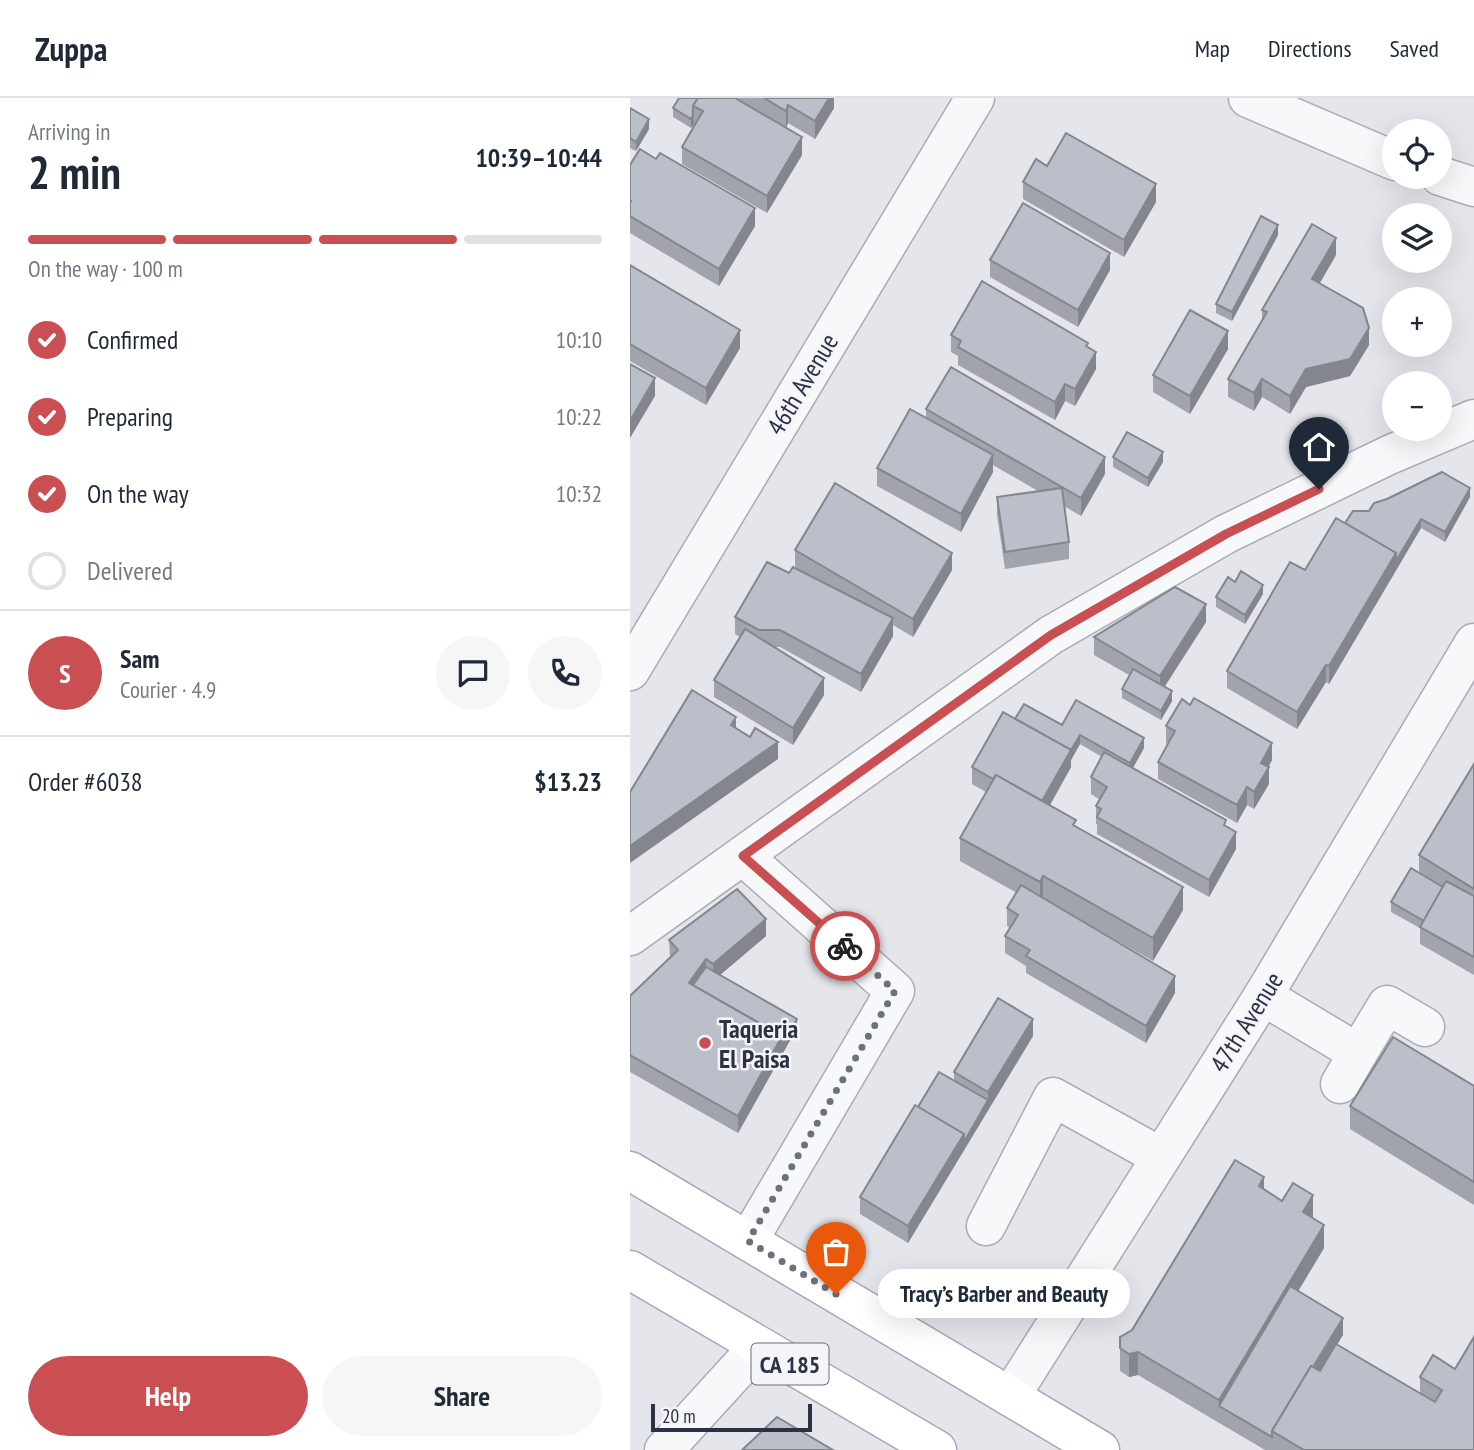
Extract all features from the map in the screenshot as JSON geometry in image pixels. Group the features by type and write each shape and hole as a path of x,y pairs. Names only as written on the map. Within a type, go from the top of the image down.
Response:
{"main road":[{"path":"630,1171 1100,1450"},
{"name":"CA 185","path":"634,1275 937,1450"}],"street":[{"name":"46th Avenue","path":"630,671 644,618 975,98"},
{"path":"1248,98 1382,155"},
{"path":"1452,180 1474,187"},
{"path":"630,936 1051,635 1226,534 1389,455 1474,419"},
{"name":"47th Avenue","path":"1010,1397 1263,996 1474,643"},
{"path":"743,856 895,991 748,1241"},
{"path":"1263,996 1349,1069 1387,1005 1425,1027"},
{"path":"986,1226 1053,1097 1161,1157"},
{"path":"664,1450 759,1346"}],"building":[{"path":"679,98 698,98 693,106 691,119 673,108"},
{"path":"698,98 735,98 802,137 767,196 682,147 703,111 693,106"},
{"path":"764,98 829,98 815,121 788,105 786,111"},
{"path":"630,108 649,119 636,142 630,138"},
{"path":"1066,133 1156,184 1124,240 1023,182 1036,159 1047,166"},
{"path":"640,149 656,159 660,153 755,208 719,269 630,216 630,165"},
{"path":"1023,203 1110,253 1078,310 990,260"},
{"path":"1261,216 1278,225 1232,312 1216,304"},
{"path":"1312,224 1336,238 1312,279 1363,308 1369,328 1350,359 1306,369 1290,396 1262,379 1254,393 1228,379 1267,312 1262,310"},
{"path":"630,265 740,330 706,388 630,344"},
{"path":"982,281 1088,343 1086,346 1096,352 1075,389 1065,384 1055,402 958,347 961,341 951,335"},
{"path":"1190,310 1228,331 1190,396 1153,375"},
{"path":"630,364 655,378 630,421"},
{"path":"951,367 1105,457 1081,498 926,409"},
{"path":"910,409 993,455 961,514 877,468"},
{"path":"1127,432 1163,452 1148,478 1113,457"},
{"path":"1442,472 1470,488 1445,532 1421,519 1396,561 1396,553 1345,523 1353,511 1369,511 1374,503"},
{"path":"835,483 952,553 913,619 795,550"},
{"path":"1062,488 1069,542 1005,552 997,497"},
{"path":"1336,518 1396,553 1329,666 1326,665 1297,712 1227,671 1290,562 1305,570"},
{"path":"767,562 789,573 793,567 893,618 861,674 780,630 759,630 735,617"},
{"path":"1241,571 1263,585 1245,615 1216,597 1228,577 1235,582"},
{"path":"1175,587 1206,604 1160,676 1094,637"},
{"path":"745,629 824,678 793,728 714,680"},
{"path":"1133,669 1172,691 1161,711 1122,689"},
{"path":"692,690 736,717 731,725 750,737 755,728 778,742 630,846 630,792"},
{"path":"1194,698 1272,743 1261,763 1269,767 1254,792 1247,787 1237,805 1158,762 1175,731 1166,726 1182,699 1190,705"},
{"path":"1076,700 1144,738 1130,763 1080,735 1071,750 1015,719 1024,704 1062,725"},
{"path":"1003,712 1071,750 1042,801 996,775 993,779 972,767"},
{"path":"1104,752 1226,820 1224,825 1236,832 1209,880 1097,817 1101,809 1096,806 1107,787 1091,777"},
{"path":"1474,764 1474,889 1419,855"},
{"path":"996,775 1076,820 1073,825 1183,887 1153,938 1043,876 1040,882 960,838"},
{"path":"1411,868 1443,887 1424,921 1391,902"},
{"path":"1446,881 1474,896 1474,957 1420,927"},
{"path":"1021,885 1175,976 1146,1026 1026,956 1030,950 1005,936 1018,915 1007,908"},
{"path":"737,889 766,919 713,964 706,959 689,983 782,1036 738,1116 630,1055 630,996 678,950 669,940"},
{"path":"706,967 797,1019 782,1043 782,1036 693,985"},
{"path":"998,998 1033,1019 988,1092 954,1072"},
{"path":"1393,1037 1474,1086 1474,1182 1350,1106"},
{"path":"939,1072 988,1100 964,1142 964,1134 918,1107"},
{"path":"915,1105 964,1134 908,1226 860,1197"},
{"path":"1235,1160 1264,1177 1259,1186 1282,1201 1293,1183 1313,1195 1303,1212 1324,1225 1219,1400 1138,1352 1129,1354 1120,1348 1120,1337 1132,1330"},
{"path":"1290,1286 1343,1318 1272,1431 1272,1437 1219,1406"},
{"path":"1474,1337 1474,1450 1304,1450 1272,1431 1311,1366 1320,1371 1336,1344 1435,1402 1442,1390 1420,1377 1433,1355 1455,1369"},
{"path":"777,1417 833,1450 742,1450"}],"way so far":[{"path":"836,1294 748,1241 895,991 845,946"}],"place":[{"name":"Taqueria El Paisa","path":"705,1043"},
{"name":"Tracy’s Barber and Beauty","path":"836,1294"}],"route":[{"path":"845,946 743,856 1051,635 1226,534 1319,489"}]}
